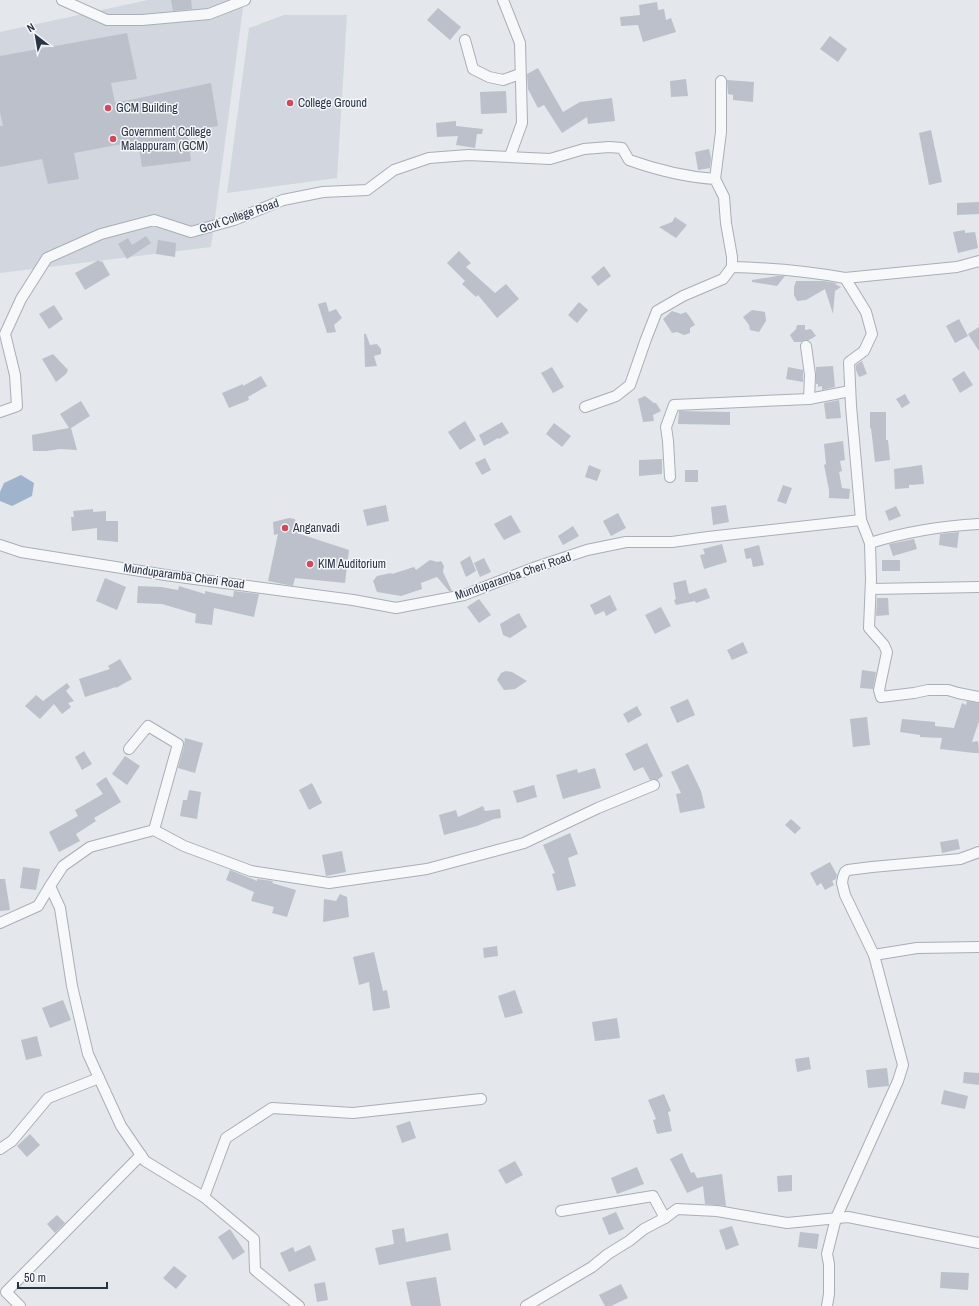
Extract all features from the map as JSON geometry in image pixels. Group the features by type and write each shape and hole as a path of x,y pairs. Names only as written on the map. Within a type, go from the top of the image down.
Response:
{"street":[{"path":"62,0 107,20 142,20 209,14 245,0"},
{"path":"503,0 520,43 522,124 510,156 550,159 584,149 609,147 622,148 629,160 654,169 701,178 715,179"},
{"path":"465,40 473,70 488,77 503,80 520,74"},
{"path":"584,407 616,396 630,385 657,311 683,296 723,279 732,267 724,198 715,179 721,132 720,81"},
{"name":"Govt College Road","path":"0,412 17,406 15,375 5,334 21,299 47,258 101,234 154,220 191,232 234,220 283,200 323,192 367,190 394,170 429,158 468,155 510,156"},
{"path":"732,267 769,268 815,272 845,278 957,267 979,261"},
{"path":"845,278 866,312 872,334 864,351 849,362 861,520 870,543 871,589 869,628 884,644 886,652 878,690 882,697 928,690 948,690 979,697"},
{"path":"806,346 810,375 809,398"},
{"path":"670,477 666,427 674,405 809,398 850,391"},
{"name":"Munduparamba Cheri Road","path":"0,545 22,552 172,576 314,594 396,608 464,595 534,568 587,550 626,542 672,542 708,536 861,520"},
{"path":"870,543 894,536 960,525 979,524"},
{"path":"871,589 979,587"},
{"path":"130,749 148,726 178,744 154,830"},
{"path":"0,923 38,906 63,866 90,847 154,830 184,846 251,871 329,883 427,869 524,843 598,808 654,785"},
{"path":"827,1306 830,1264 828,1254 836,1218 898,1081 902,1065 874,954 845,895 842,883 845,872 848,870 872,866 960,859 979,852"},
{"path":"50,886 60,908 72,986 88,1054 121,1126 143,1158 204,1197 254,1239 255,1270 299,1306"},
{"path":"874,954 917,948 979,947"},
{"path":"0,1149 12,1142 48,1098 99,1078"},
{"path":"204,1197 226,1138 272,1108 353,1113 481,1099"},
{"path":"20,1306 6,1292 134,1163 143,1158"},
{"path":"561,1211 653,1196 665,1218"},
{"path":"526,1306 592,1267 644,1229 665,1218 677,1209 716,1211 787,1224 848,1217 979,1243"}],"shaded area":[{"name":"Government College Malappuram (GCM)","path":"148,0 244,0 211,247 0,273 0,32"},
{"name":"College Ground","path":"284,15 347,15 337,178 227,193 249,28"}],"water":[{"path":"21,475 34,483 32,496 12,506 0,501 0,492 4,483"}],"building":[{"path":"171,0 191,0 192,9 173,11"},
{"path":"657,2 658,10 664,9 666,20 671,18 676,32 643,42 638,25 621,26 620,17 640,15 639,5"},
{"path":"438,8 461,27 450,40 427,20"},
{"name":"GCM Building","path":"127,33 137,79 111,83 115,103 211,83 218,126 187,131 191,161 142,167 138,141 74,153 79,179 48,184 42,159 0,167 0,126 3,126 0,112 0,56"},
{"path":"830,36 847,49 838,62 820,49"},
{"path":"538,68 563,112 580,102 612,98 615,121 588,124 587,117 562,133 544,105 538,108 528,89 527,74"},
{"path":"686,79 688,96 671,97 670,81"},
{"path":"727,80 754,82 753,102 733,100 733,95 728,94"},
{"path":"506,91 507,113 481,114 480,92"},
{"path":"456,121 456,126 483,129 482,134 477,134 475,148 456,145 458,136 437,137 436,123"},
{"path":"931,130 942,182 929,185 919,133"},
{"path":"709,149 711,158 710,168 698,170 695,152"},
{"path":"979,202 979,214 957,215 957,203"},
{"path":"675,217 687,225 676,238 659,227 672,222"},
{"path":"965,230 965,233 975,232 978,248 958,253 953,232"},
{"path":"146,236 151,243 127,259 118,244 128,238 132,245"},
{"path":"158,240 176,243 175,257 156,254"},
{"path":"459,251 471,263 466,267 495,293 506,284 519,299 497,318 478,295 476,297 462,284 465,281 447,263"},
{"path":"99,260 100,262 102,261 110,275 85,290 75,273"},
{"path":"604,266 611,276 598,286 591,277"},
{"path":"785,276 777,286 752,282 752,280"},
{"path":"796,281 823,281 837,283 835,284 841,287 835,291 833,314 825,289 806,300 797,301 794,295"},
{"path":"326,302 329,312 336,309 342,318 334,325 336,332 327,333 318,304"},
{"path":"579,302 588,310 577,323 568,315"},
{"path":"54,305 63,319 49,329 39,314"},
{"path":"752,310 765,312 766,321 759,332 750,330 749,325 743,317"},
{"path":"672,311 681,314 686,312 695,325 690,328 690,333 684,335 677,332 672,333 663,319"},
{"path":"959,319 968,336 955,343 946,326"},
{"path":"797,325 805,325 805,330 811,329 816,336 809,340 794,342 790,335 796,329"},
{"path":"979,327 979,351 968,334"},
{"path":"364,334 366,334 370,345 377,344 381,349 381,354 374,356 377,366 365,367"},
{"path":"53,354 68,370 66,374 56,382 42,359"},
{"path":"862,361 867,374 859,377 856,370 856,365"},
{"path":"833,366 835,387 822,390 822,386 818,387 818,384 816,384 816,367"},
{"path":"552,367 564,387 553,393 541,373"},
{"path":"788,367 803,370 803,382 786,379"},
{"path":"964,371 973,385 960,393 952,379"},
{"path":"261,376 267,386 248,397 249,400 229,408 222,393 243,384 243,386"},
{"path":"905,394 910,403 902,408 896,399"},
{"path":"645,396 656,403 661,411 653,415 654,421 643,422 638,399"},
{"path":"839,400 841,418 826,419 824,403"},
{"path":"81,401 90,416 71,428 77,450 60,449 33,451 32,435 69,428 60,414"},
{"path":"679,411 730,412 730,425 678,424"},
{"path":"870,412 886,412 886,440 888,440 890,460 875,462 870,428"},
{"path":"465,421 476,440 460,450 448,432"},
{"path":"502,422 509,433 484,446 479,435"},
{"path":"554,423 571,436 562,447 546,434"},
{"path":"843,441 845,460 840,461 842,471 839,472 842,488 850,489 849,499 829,498 824,465 826,464 824,444"},
{"path":"485,458 491,470 482,475 475,463"},
{"path":"662,459 662,474 639,476 639,460"},
{"path":"589,465 601,470 597,481 585,477"},
{"path":"922,465 924,484 909,485 909,488 895,489 894,469"},
{"path":"685,470 698,470 698,482 685,482"},
{"path":"783,485 792,488 786,504 777,501"},
{"path":"386,505 389,521 367,526 363,510"},
{"path":"726,505 729,522 713,525 711,507"},
{"path":"896,506 901,516 889,521 885,511"},
{"path":"93,509 93,512 106,511 106,521 118,521 118,542 97,540 97,528 72,531 71,517 74,517 73,511"},
{"path":"618,513 626,528 611,536 603,521"},
{"path":"511,515 521,532 504,540 494,524"},
{"name":"KIM Auditorium","path":"289,518 295,519 297,533 349,550 345,583 295,578 293,586 268,581 278,534 274,535 273,522"},
{"path":"573,526 579,536 563,545 558,536"},
{"path":"959,532 957,548 939,545 940,534"},
{"path":"914,539 917,549 893,556 889,544"},
{"path":"722,544 727,562 704,569 700,555 705,554 703,549"},
{"path":"759,545 764,565 753,567 751,558 746,559 744,549"},
{"path":"470,556 476,571 466,577 460,562"},
{"path":"484,558 491,572 480,577 474,563"},
{"path":"430,560 437,562 441,561 444,566 443,572 452,591 449,591 437,577 421,583 422,589 401,596 377,592 373,581 377,576 392,574 414,567 416,570"},
{"path":"882,560 900,560 900,571 882,571"},
{"path":"105,578 126,587 117,610 96,601"},
{"path":"686,580 689,594 706,588 710,598 696,603 695,601 676,605 674,600 676,599 673,583"},
{"path":"138,586 161,587 178,590 179,586 205,594 205,591 233,597 234,591 259,594 254,617 214,608 212,625 195,623 196,614 162,604 137,603"},
{"path":"610,595 617,610 606,616 604,611 595,615 590,605"},
{"path":"877,598 888,598 889,615 876,616"},
{"path":"479,599 491,615 479,623 467,607"},
{"path":"661,607 671,626 655,634 645,615"},
{"path":"519,613 527,627 510,638 503,635 500,624"},
{"path":"743,642 748,653 732,660 727,650"},
{"path":"120,659 132,679 116,688 85,697 79,679 110,669 108,666"},
{"path":"862,670 876,672 873,689 860,688"},
{"path":"506,671 512,672 527,681 515,689 504,690 497,680 501,673"},
{"path":"67,683 70,687 66,691 74,701 68,703 71,707 62,714 54,704 40,719 25,706 36,695 43,701"},
{"path":"688,699 695,715 677,723 670,707"},
{"path":"967,701 979,703 979,721 972,742 978,741 979,753 940,749 942,738 920,737 920,735 900,732 902,719 935,722 935,726 954,728 962,703 966,705"},
{"path":"637,706 642,715 628,723 623,714"},
{"path":"867,717 870,745 853,747 850,719"},
{"path":"185,738 203,743 195,773 178,768"},
{"path":"647,743 663,776 657,780 650,780 643,767 634,771 625,754"},
{"path":"84,751 92,764 82,770 75,757"},
{"path":"125,756 140,766 127,785 112,774"},
{"path":"688,764 701,791 705,808 680,813 676,794 681,793 671,772"},
{"path":"595,768 601,788 563,799 556,775 577,769 578,773"},
{"path":"106,777 121,802 94,818 96,821 76,834 80,841 59,852 49,832 78,816 75,810 103,794 96,784"},
{"path":"312,783 322,803 309,810 299,790"},
{"path":"534,785 537,797 517,803 513,791"},
{"path":"189,790 201,792 197,819 180,816 183,800 187,800"},
{"path":"483,806 485,811 500,809 501,818 444,835 439,815 456,810 458,817"},
{"path":"791,819 801,828 795,834 785,825"},
{"path":"570,833 578,854 568,858 576,886 557,891 552,874 555,873 543,845"},
{"path":"958,839 960,849 942,853 940,842"},
{"path":"342,851 346,872 326,876 322,855"},
{"path":"830,862 837,875 836,879 832,881 834,885 825,890 821,883 817,886 810,873"},
{"path":"23,867 40,869 36,890 20,888"},
{"path":"230,870 257,881 257,879 273,881 272,883 296,890 287,917 272,913 274,907 251,901 254,892 226,880"},
{"path":"0,879 5,879 10,910 0,911"},
{"path":"340,894 347,897 349,917 323,922 324,899 336,901"},
{"path":"497,946 498,956 484,958 483,948"},
{"path":"374,952 383,991 387,990 390,1008 373,1011 369,982 359,985 353,957"},
{"path":"515,990 523,1013 505,1018 498,996"},
{"path":"63,1000 71,1020 50,1028 42,1008"},
{"path":"617,1018 620,1038 595,1041 592,1022"},
{"path":"37,1036 42,1056 26,1060 21,1040"},
{"path":"809,1057 811,1069 797,1072 795,1059"},
{"path":"887,1068 889,1086 868,1088 866,1070"},
{"path":"964,1072 979,1073 979,1085 963,1083"},
{"path":"944,1090 968,1096 965,1109 941,1104"},
{"path":"664,1094 671,1111 668,1112 672,1131 657,1134 653,1120 656,1119 648,1100"},
{"path":"410,1121 416,1138 402,1143 396,1126"},
{"path":"30,1134 40,1145 27,1157 17,1146"},
{"path":"682,1153 691,1173 694,1172 697,1178 722,1174 726,1206 705,1204 703,1186 687,1193 670,1159"},
{"path":"515,1161 523,1175 506,1184 498,1170"},
{"path":"637,1167 644,1184 617,1194 611,1178"},
{"path":"792,1175 792,1191 778,1192 777,1176"},
{"path":"616,1212 624,1229 609,1235 602,1218"},
{"path":"57,1215 65,1223 55,1233 47,1224"},
{"path":"732,1226 739,1245 726,1250 719,1230"},
{"path":"404,1228 406,1242 448,1233 451,1250 379,1265 375,1248 394,1244 392,1230"},
{"path":"230,1229 245,1252 233,1260 218,1237"},
{"path":"800,1232 819,1234 817,1249 798,1247"},
{"path":"310,1245 316,1260 289,1272 280,1253 293,1247 295,1252"},
{"path":"174,1266 187,1276 176,1289 163,1278"},
{"path":"941,1272 969,1273 968,1290 940,1288"},
{"path":"436,1277 441,1306 411,1306 406,1282"},
{"path":"325,1282 328,1300 317,1302 314,1284"},
{"path":"621,1284 628,1298 611,1306 605,1306 599,1295"}],"place":[{"name":"College Ground","path":"290,103"},
{"name":"GCM Building","path":"108,108"},
{"name":"Government College Malappuram (GCM)","path":"113,139"},
{"name":"Anganvadi","path":"285,528"},
{"name":"KIM Auditorium","path":"310,564"}]}
